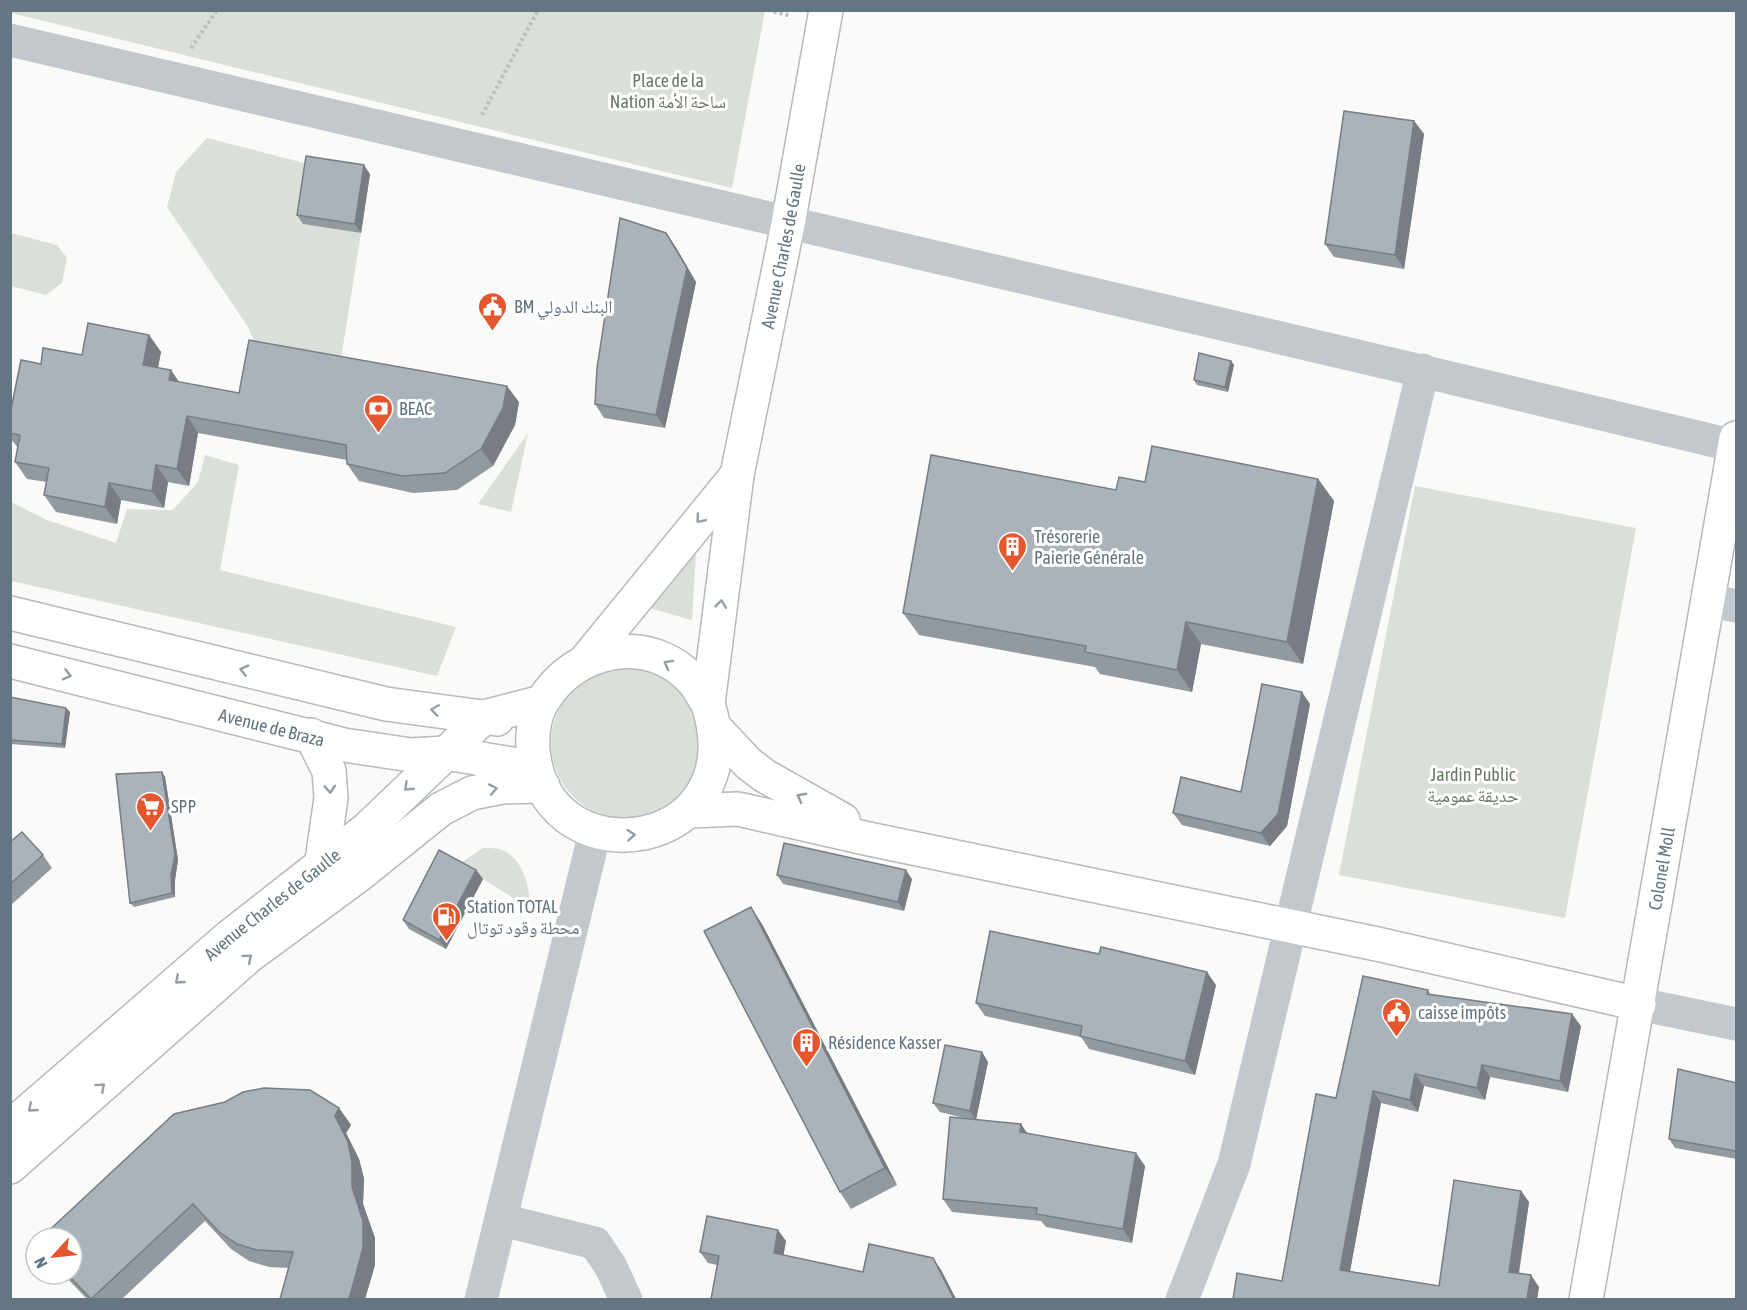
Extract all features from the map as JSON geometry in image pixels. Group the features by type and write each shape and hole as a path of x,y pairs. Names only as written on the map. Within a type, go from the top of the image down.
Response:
{"main road":[{"name":"Avenue Charles de Gaulle","path":"712,716 737,475 788,224 826,10"},
{"name":"Colonel Moll","path":"1586,1299 1639,1004 1722,603 1736,442"},
{"name":"Avenue Charles de Gaulle","path":"586,660 737,475"},
{"path":"10,613 354,697 484,717"},
{"path":"712,716 717,758 708,787 690,811 662,830 629,837 596,832 574,821 556,805 539,777 532,746 538,713 561,676 586,660 614,651 643,652 669,663 692,681 712,716 749,764 782,787 836,816 868,839"},
{"name":"Avenue de Braza","path":"10,661 344,745 411,755 446,753 539,777"},
{"name":"Avenue Charles de Gaulle","path":"10,1127 229,937 322,861 366,829 484,717 538,713"},
{"path":"311,735 329,771 332,798 322,861"},
{"name":"Avenue Charles de Gaulle","path":"10,1167 249,956 359,875 441,809 472,793 539,777"},
{"path":"690,811 738,809 868,839 1291,926 1639,1004"}],"street":[{"path":"10,40 788,224 1736,442"},
{"path":"1182,1299 1234,1164 1423,370"},
{"path":"481,1299 596,832"},
{"path":"1639,1004 1737,1024"},
{"path":"502,1220 595,1243 611,1267 626,1299"}],"path":[{"path":"171,78 217,10"},
{"path":"465,147 538,10"}],"green space":[{"name":"Place de la Nation ساحة الأمة","path":"11,10 765,11 732,188 11,13"},
{"path":"207,138 312,165 304,224 361,233 339,371 261,357 248,327 167,207 176,172"},
{"path":"11,233 57,245 67,258 62,283 46,295 11,286"},
{"path":"528,433 511,512 478,504"},
{"path":"205,455 239,465 220,570 456,627 437,676 11,581 11,502 47,520 116,543 127,509 173,510 198,482"},
{"name":"Jardin Public حديقة عمومية","path":"1415,486 1636,528 1565,918 1339,875"},
{"path":"696,554 692,620 645,607"},
{"path":"627,667 656,673 669,680 680,690 690,701 697,714 703,743 697,772 690,785 680,796 669,806 656,813 627,819 598,813 585,806 574,796 564,785 557,772 551,743 557,714 564,701 574,690 585,680 598,673"},
{"path":"483,848 502,850 515,860 527,883 529,908 459,864"}],"building":[{"path":"1344,111 1414,121 1395,255 1325,244"},
{"path":"306,156 364,165 355,224 297,215"},
{"path":"620,218 666,233 687,268 656,415 595,404 597,368"},
{"path":"88,323 149,335 143,365 171,370 169,380 239,393 249,340 507,386 503,408 481,449 445,473 402,476 347,464 346,445 187,416 177,469 156,465 152,491 109,483 105,507 44,495 49,468 15,462 20,435 10,433 10,414 21,360 41,364 43,348 82,355"},
{"path":"1199,353 1231,361 1225,387 1194,380"},
{"path":"1152,446 1318,479 1287,642 1186,622 1177,670 1085,652 1086,646 903,613 931,455 1116,490 1119,477 1145,482"},
{"path":"1262,684 1302,692 1278,814 1261,833 1173,813 1181,777 1241,792"},
{"path":"10,697 66,708 62,744 10,740"},
{"name":"SPP","path":"162,772 175,855 171,875 172,893 130,903 116,774"},
{"path":"22,832 43,855 10,884 10,842"},
{"path":"784,843 906,870 898,902 777,875"},
{"path":"439,850 476,870 439,940 403,920"},
{"name":"Résidence Kasser","path":"751,907 885,1168 840,1192 704,931"},
{"path":"990,931 1099,954 1101,947 1207,972 1185,1061 1080,1036 1082,1026 976,1003"},
{"path":"1363,976 1428,990 1427,994 1572,1014 1560,1081 1482,1065 1477,1088 1415,1074 1410,1100 1373,1091 1340,1270 1439,1286 1454,1180 1521,1191 1509,1272 1531,1275 1527,1299 1233,1299 1237,1273 1282,1281 1316,1094 1336,1098"},
{"path":"945,1045 982,1052 970,1111 933,1103"},
{"path":"1678,1069 1737,1083 1736,1151 1669,1139"},
{"path":"264,1088 310,1090 339,1108 335,1116 348,1142 352,1162 352,1187 363,1221 363,1248 349,1299 280,1299 293,1252 257,1250 237,1244 219,1232 193,1204 91,1299 79,1286 84,1286 84,1226 54,1226 174,1114 225,1102 243,1092"},
{"path":"950,1117 1021,1124 1020,1132 1136,1153 1123,1229 1036,1214 1037,1208 943,1199"},
{"path":"707,1216 778,1230 774,1253 863,1272 869,1244 933,1258 954,1299 711,1299 719,1256 700,1252"}],"place":[{"name":"BM البنك الدولي","path":"493,332"},
{"name":"BEAC","path":"378,434"},
{"name":"Trésorerie Paierie Générale","path":"1013,572"},
{"name":"SPP","path":"150,832"},
{"name":"Station TOTAL محطة وقود توتال","path":"446,942"},
{"name":"caisse impôts","path":"1397,1038"},
{"name":"Résidence Kasser","path":"807,1068"}]}
